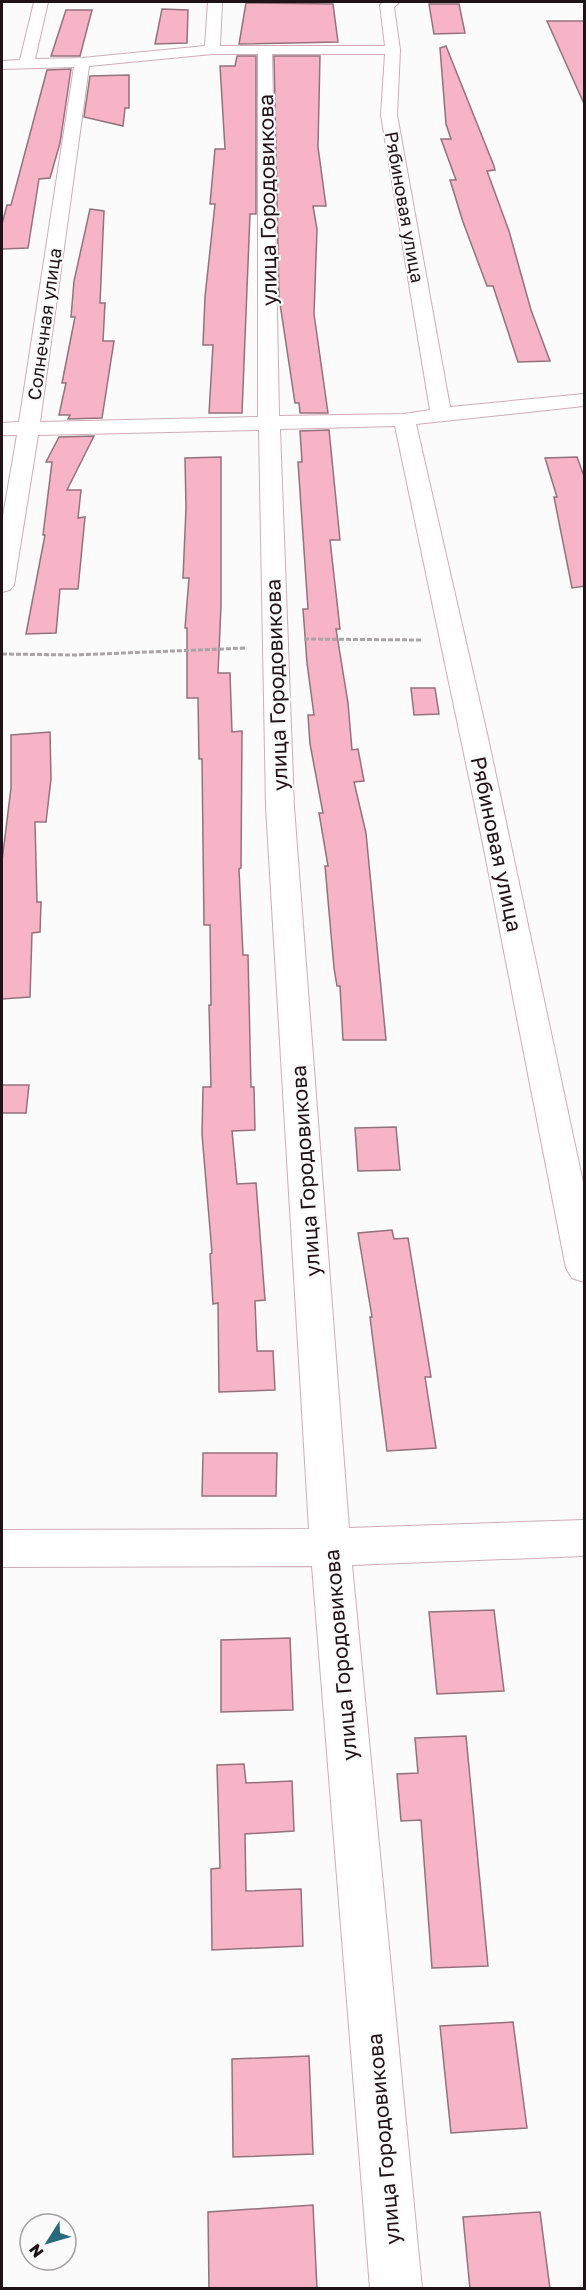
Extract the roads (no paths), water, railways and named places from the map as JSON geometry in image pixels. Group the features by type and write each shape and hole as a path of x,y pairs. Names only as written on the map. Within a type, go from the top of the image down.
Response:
{"street":[{"path":"26,64 41,2"},
{"path":"212,50 215,2"},
{"name":"Рябиновая улица","path":"393,2 387,5 393,50 389,115 441,414"},
{"path":"2,65 81,62 212,50 393,50"},
{"name":"улица Городовикова","path":"265,50 269,425 280,807 330,1547 396,2289"},
{"name":"Солнечная улица","path":"2,585 29,428 81,62"},
{"path":"2,429 269,425 404,420 441,414 585,400"},
{"name":"Рябиновая улица","path":"404,420 585,1268"},
{"path":"2,1549 330,1547 585,1538"}]}
